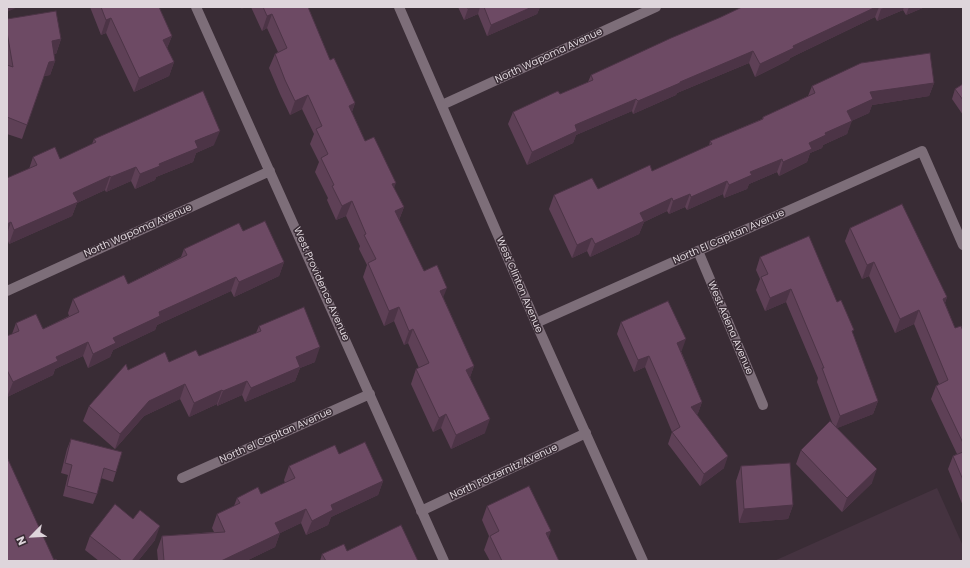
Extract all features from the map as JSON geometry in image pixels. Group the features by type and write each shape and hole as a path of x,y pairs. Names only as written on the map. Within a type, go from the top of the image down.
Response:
{"street":[{"name":"West Providence Avenue","path":"196,7 444,561"},
{"name":"West Clinton Avenue","path":"399,7 536,323 643,561"},
{"name":"North Wapoma Avenue","path":"442,105 656,7"},
{"name":"North El Capitan Avenue","path":"536,323 922,151 963,245"},
{"name":"North Wapoma Avenue","path":"7,291 270,171"},
{"name":"West Adena Avenue","path":"698,251 763,404"},
{"name":"North el Capitan Avenue","path":"182,478 370,394"},
{"name":"North Potzernitz Avenue","path":"421,510 586,433"}],"shaded area":[{"path":"937,488 963,546 963,561 774,561"}],"building":[{"path":"101,7 159,7 172,36 163,40 174,62 139,78 111,18 106,20"},
{"path":"263,7 308,7 330,60 334,58 355,103 349,106 365,141 374,137 396,183 392,184 404,207 395,211 424,271 437,265 447,288 440,291 474,366 466,370 490,419 456,435 446,414 439,418 416,369 429,363 413,329 409,331 399,307 389,311 368,263 376,259 364,235 366,234 352,201 342,206 321,158 328,154 316,129 322,126 308,95 295,101 275,54 287,48 272,14 267,16"},
{"path":"484,7 532,7 491,25"},
{"path":"742,7 876,7 793,46 794,48 760,64 753,51 638,101 636,99 575,125 577,131 532,152 513,112 558,91 560,94 593,80 591,75"},
{"path":"56,11 61,39 52,41 55,61 49,62 27,125 7,117 7,65 13,67 7,32 7,19"},
{"path":"930,53 934,83 870,92 873,99 847,111 852,121 825,133 826,135 809,143 812,149 783,162 782,159 750,172 752,175 729,185 727,181 691,197 690,194 673,201 672,198 640,213 644,221 595,244 592,238 577,245 554,195 592,178 598,189 650,165 652,171 712,144 710,141 763,119 763,117 815,93 812,86 861,63"},
{"path":"963,84 963,100 955,89"},
{"path":"203,91 220,131 195,141 198,148 159,164 160,166 140,174 136,167 111,177 110,176 73,193 78,202 14,230 11,222 7,224 7,178 37,165 33,157 55,147 60,159 96,142 94,139"},
{"path":"902,204 947,297 943,299 955,328 961,326 963,331 963,443 936,386 948,380 919,310 900,319 874,262 867,265 850,228"},
{"path":"265,221 284,262 239,282 236,277 159,312 160,316 113,338 116,343 93,354 88,342 56,357 58,361 13,382 7,370 7,336 19,331 16,323 36,314 43,329 79,312 73,299 124,275 128,284 187,255 184,249 239,223 243,231"},
{"path":"809,236 837,302 841,300 854,330 852,331 878,401 840,416 822,368 824,368 791,289 770,298 761,277 768,274 760,257"},
{"path":"668,301 686,339 677,343 702,402 691,407 728,456 704,474 672,432 680,427 649,356 638,360 621,322"},
{"path":"304,307 320,347 296,357 300,367 251,388 247,381 223,391 222,390 194,403 185,384 149,401 120,434 89,406 126,364 128,370 165,352 169,362 196,350 199,356 261,331 259,326"},
{"path":"830,421 877,469 847,498 801,450"},
{"path":"71,439 122,452 116,472 104,468 97,494 67,486 72,465 65,463"},
{"path":"365,442 383,481 331,505 333,510 312,521 306,509 275,523 280,533 221,561 164,561 162,536 225,532 217,514 240,503 237,498 258,487 261,494 295,478 289,466 335,445 339,454"},
{"path":"963,452 963,480 953,456"},
{"path":"7,457 54,560 56,559 57,561 7,561"},
{"path":"790,463 793,505 744,509 741,466"},
{"path":"529,486 551,531 546,533 559,561 502,561 490,536 499,531 487,506"},
{"path":"115,504 133,519 140,510 160,526 132,561 122,561 90,536"},
{"path":"401,525 418,561 326,561 322,554 344,544 347,551"}]}
